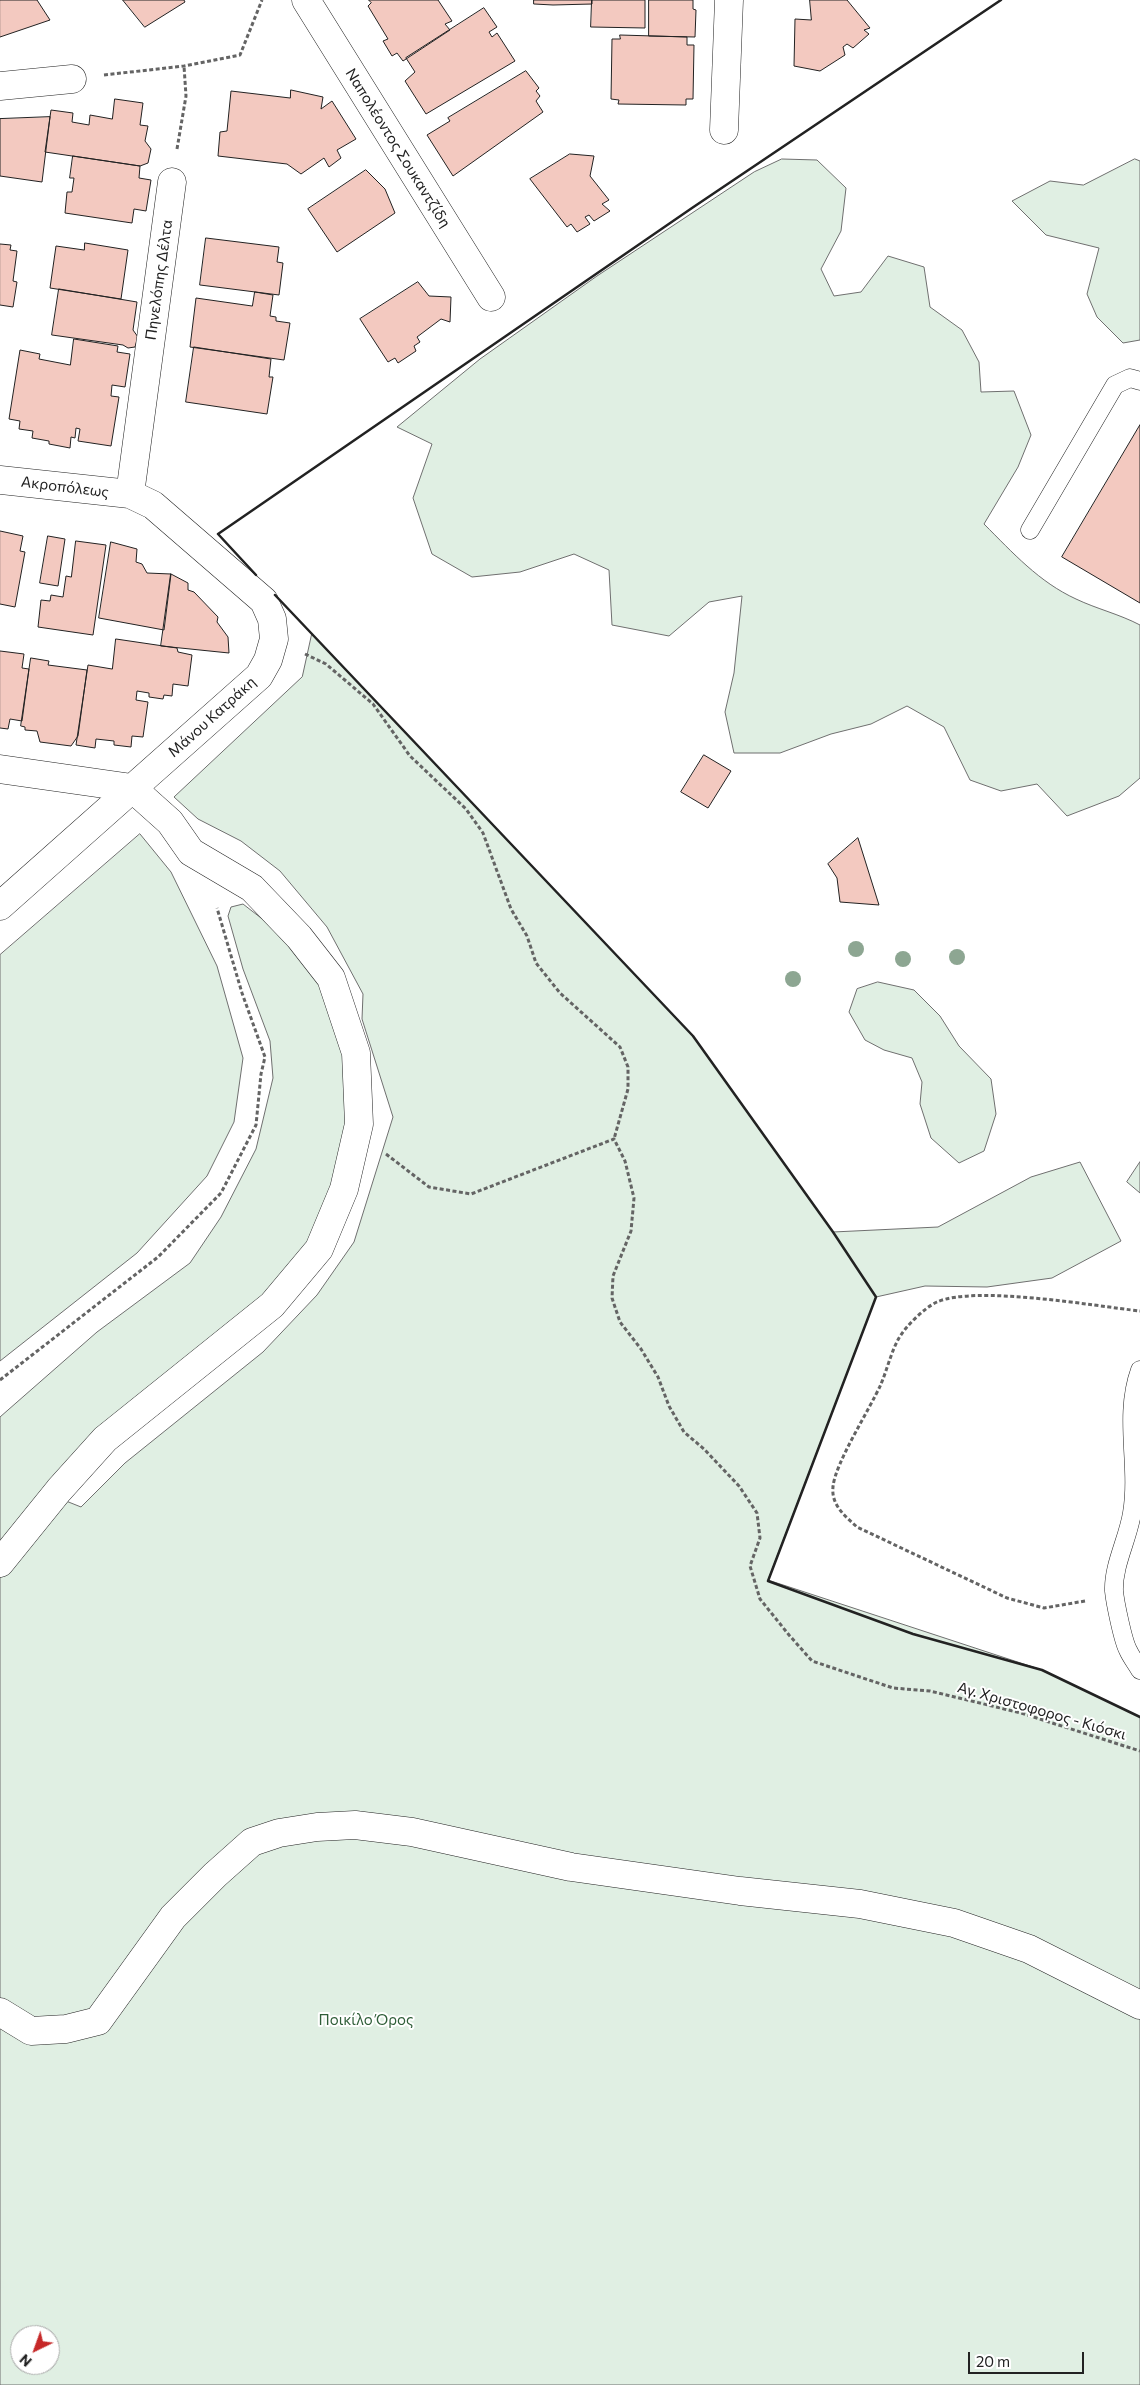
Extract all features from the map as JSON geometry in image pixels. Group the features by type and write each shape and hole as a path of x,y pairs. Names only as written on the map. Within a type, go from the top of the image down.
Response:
{"street":[{"name":"Ναπολέοντος Σουκαντζίδη","path":"306,0 490,297"},
{"path":"724,130 729,0"},
{"path":"0,86 72,79"},
{"name":"Πηνελόπης Δέλτα","path":"130,494 172,182"},
{"name":"Ακροπόλεως","path":"0,480 130,494"},
{"name":"Μάνου Κατράκη","path":"0,906 259,676 268,660 273,645 272,620 264,601 258,594 153,506 130,494"},
{"path":"0,769 132,788 170,822 191,852 252,888 299,937 331,978 356,1054 360,1124 344,1189 319,1250 272,1305 105,1439 59,1490 0,1563"},
{"path":"0,2012 31,2031 66,2029 98,2021 173,1918 215,1875 252,1842 279,1833 298,1830 355,1826 412,1832 571,1867 740,1891 860,1904 954,1923 1029,1950 1140,2005"}],"lane":[{"path":"1030,530 1115,386 1130,378 1140,381"},
{"path":"1140,1370 1135,1384 1131,1420 1134,1479 1132,1513 1120,1556 1114,1590 1127,1650 1140,1670"}],"path":[{"path":"72,79 184,66 240,55 262,0"},
{"path":"172,182 186,96 184,66"},
{"path":"273,645 300,651 318,660 351,684 373,704 410,756 466,809 483,833 511,909 527,936 536,964 560,993 620,1047 628,1068 628,1089 614,1139 471,1194 429,1187 386,1154 360,1124"},
{"path":"0,1380 158,1257 221,1192 256,1125 266,1057 242,993 216,904"},
{"name":"Αγ. Χριστοφορος - Κιόσκι","path":"614,1139 625,1161 634,1198 631,1231 613,1276 612,1298 620,1322 641,1349 658,1377 669,1406 684,1432 704,1449 739,1486 757,1513 760,1538 750,1566 760,1598 788,1635 812,1661 893,1688 930,1691 1021,1713 1140,1751"},
{"path":"1114,1590 1075,1604 1044,1608 1006,1598 857,1527 838,1510 832,1487 840,1466 881,1385 899,1338 918,1317 937,1302 967,1296 1004,1297 1140,1311"}],"green space":[{"path":"782,159 817,160 846,188 841,231 821,269 834,296 861,292 888,256 924,267 930,307 962,330 979,362 981,392 1014,391 1031,435 1018,467 984,524 1027,566 1050,584 1076,599 1140,625 1140,778 1119,796 1067,816 1037,784 1001,791 970,780 944,727 907,706 871,724 831,734 780,753 734,753 725,712 734,673 742,596 709,602 669,636 612,625 609,570 574,554 520,572 472,577 432,554 413,498 432,444 397,427 480,359 597,276 754,172"},
{"path":"1135,159 1140,161 1140,340 1123,343 1097,317 1087,294 1099,248 1046,235 1012,201 1050,181 1083,185"},
{"name":"Ποικίλο Όρος","path":"312,634 693,1036 833,1232 938,1227 1031,1177 1080,1162 1121,1241 1052,1278 987,1287 925,1286 876,1297 768,1580 1042,1670 1140,1717 1140,2385 0,2385 0,1417 97,1332 190,1263 221,1217 256,1149 273,1078 270,1041 243,969 228,916 231,907 243,904 279,932 323,987 349,1057 350,1125 337,1180 308,1249 267,1296 46,1493 81,1507 125,1463 263,1352 317,1295 354,1242 393,1117 362,1019 363,994 327,927 280,871 241,841 198,819 174,797 302,677"},
{"path":"140,834 171,872 217,966 243,1058 234,1122 207,1176 137,1253 0,1361 0,955"},
{"path":"878,982 914,990 940,1016 959,1046 991,1079 996,1114 984,1151 959,1163 931,1138 920,1104 922,1082 912,1058 884,1050 865,1040 849,1012 857,989"},
{"path":"1140,1162 1140,1193 1127,1182"}],"building":[{"path":"0,0 37,0 50,20 0,37"},
{"path":"123,0 184,0 185,2 145,27"},
{"path":"369,0 438,0 452,21 445,24 450,30 403,61 397,53 392,56 383,41 388,39 368,6 371,3"},
{"path":"534,0 592,0 592,4 534,4"},
{"path":"592,0 645,0 645,28 591,27"},
{"path":"649,0 693,0 693,9 696,10 695,37 649,36"},
{"path":"810,0 847,0 870,28 864,30 869,34 853,48 847,44 843,47 845,55 820,71 794,66 795,19 811,20"},
{"path":"484,8 497,27 489,32 492,37 497,33 515,61 426,114 405,81 415,72 406,58"},
{"path":"620,35 687,37 687,45 694,45 693,99 686,99 686,105 618,104 619,100 611,99 612,39 620,39"},
{"path":"526,71 539,88 536,91 540,96 536,101 543,112 453,176 427,135 450,121 448,118"},
{"path":"291,90 323,97 321,109 332,101 356,139 337,150 341,158 329,167 324,158 301,174 287,164 218,156 220,132 227,131 231,91 290,98"},
{"path":"115,99 143,103 140,125 148,126 145,141 151,149 148,163 140,166 45,152 51,110 73,113 72,122 89,125 90,115 112,119"},
{"path":"50,117 42,182 0,176 0,119"},
{"path":"570,154 594,156 590,176 609,200 602,204 610,211 594,221 589,215 585,217 590,224 577,232 571,224 567,227 530,179"},
{"path":"73,156 140,166 139,178 151,180 146,211 134,209 132,223 65,213 67,192 72,192 74,178 70,178"},
{"path":"366,170 385,189 395,213 337,252 308,209"},
{"path":"206,238 279,247 277,262 283,263 279,295 200,285"},
{"path":"85,243 128,250 121,299 50,288 56,246 84,250"},
{"path":"0,244 11,245 10,250 17,251 13,281 17,282 13,307 0,305"},
{"path":"418,282 429,296 451,297 450,322 441,319 417,337 420,342 414,346 416,351 398,363 395,358 388,362 360,319"},
{"path":"59,289 137,302 133,330 138,337 135,347 128,348 123,345 52,335"},
{"path":"255,292 273,295 270,316 276,317 276,321 290,323 284,360 190,347 196,298 252,306"},
{"path":"74,339 118,346 117,352 130,354 125,387 112,385 111,396 119,397 111,446 78,441 80,429 76,428 75,438 71,437 70,448 49,444 49,441 32,438 33,431 19,429 20,421 9,419 20,350 40,354 39,359 70,365"},
{"path":"194,347 271,359 269,377 273,377 267,414 186,402"},
{"path":"1140,425 1140,603 1062,557"},
{"path":"0,531 23,536 20,551 25,552 15,607 0,604"},
{"path":"48,536 65,539 58,586 40,583"},
{"path":"76,541 106,545 93,635 38,627 41,600 50,601 51,595 63,597 66,576 71,577"},
{"path":"111,542 137,549 136,562 142,564 147,573 171,574 164,630 99,618"},
{"path":"171,574 188,583 188,590 194,592 218,617 217,622 228,637 229,653 161,646"},
{"path":"116,639 177,648 178,652 192,655 188,686 173,684 172,696 164,695 163,699 149,697 149,693 137,691 136,700 148,702 143,737 132,736 131,747 114,745 114,741 96,739 95,748 76,745 88,665 112,669"},
{"path":"0,651 24,654 22,668 29,669 22,721 10,719 8,729 0,728"},
{"path":"31,658 49,661 48,665 87,670 78,736 71,746 40,742 37,731 25,730 25,727 21,726"},
{"path":"704,755 731,771 708,808 681,792"},
{"path":"858,838 879,905 840,902 837,878 828,864"}],"wall":[{"path":"256,575 218,534 692,208 1001,0"},
{"path":"275,595 693,1036 833,1232 876,1297 768,1581 913,1634 1042,1670 1140,1717"}]}
